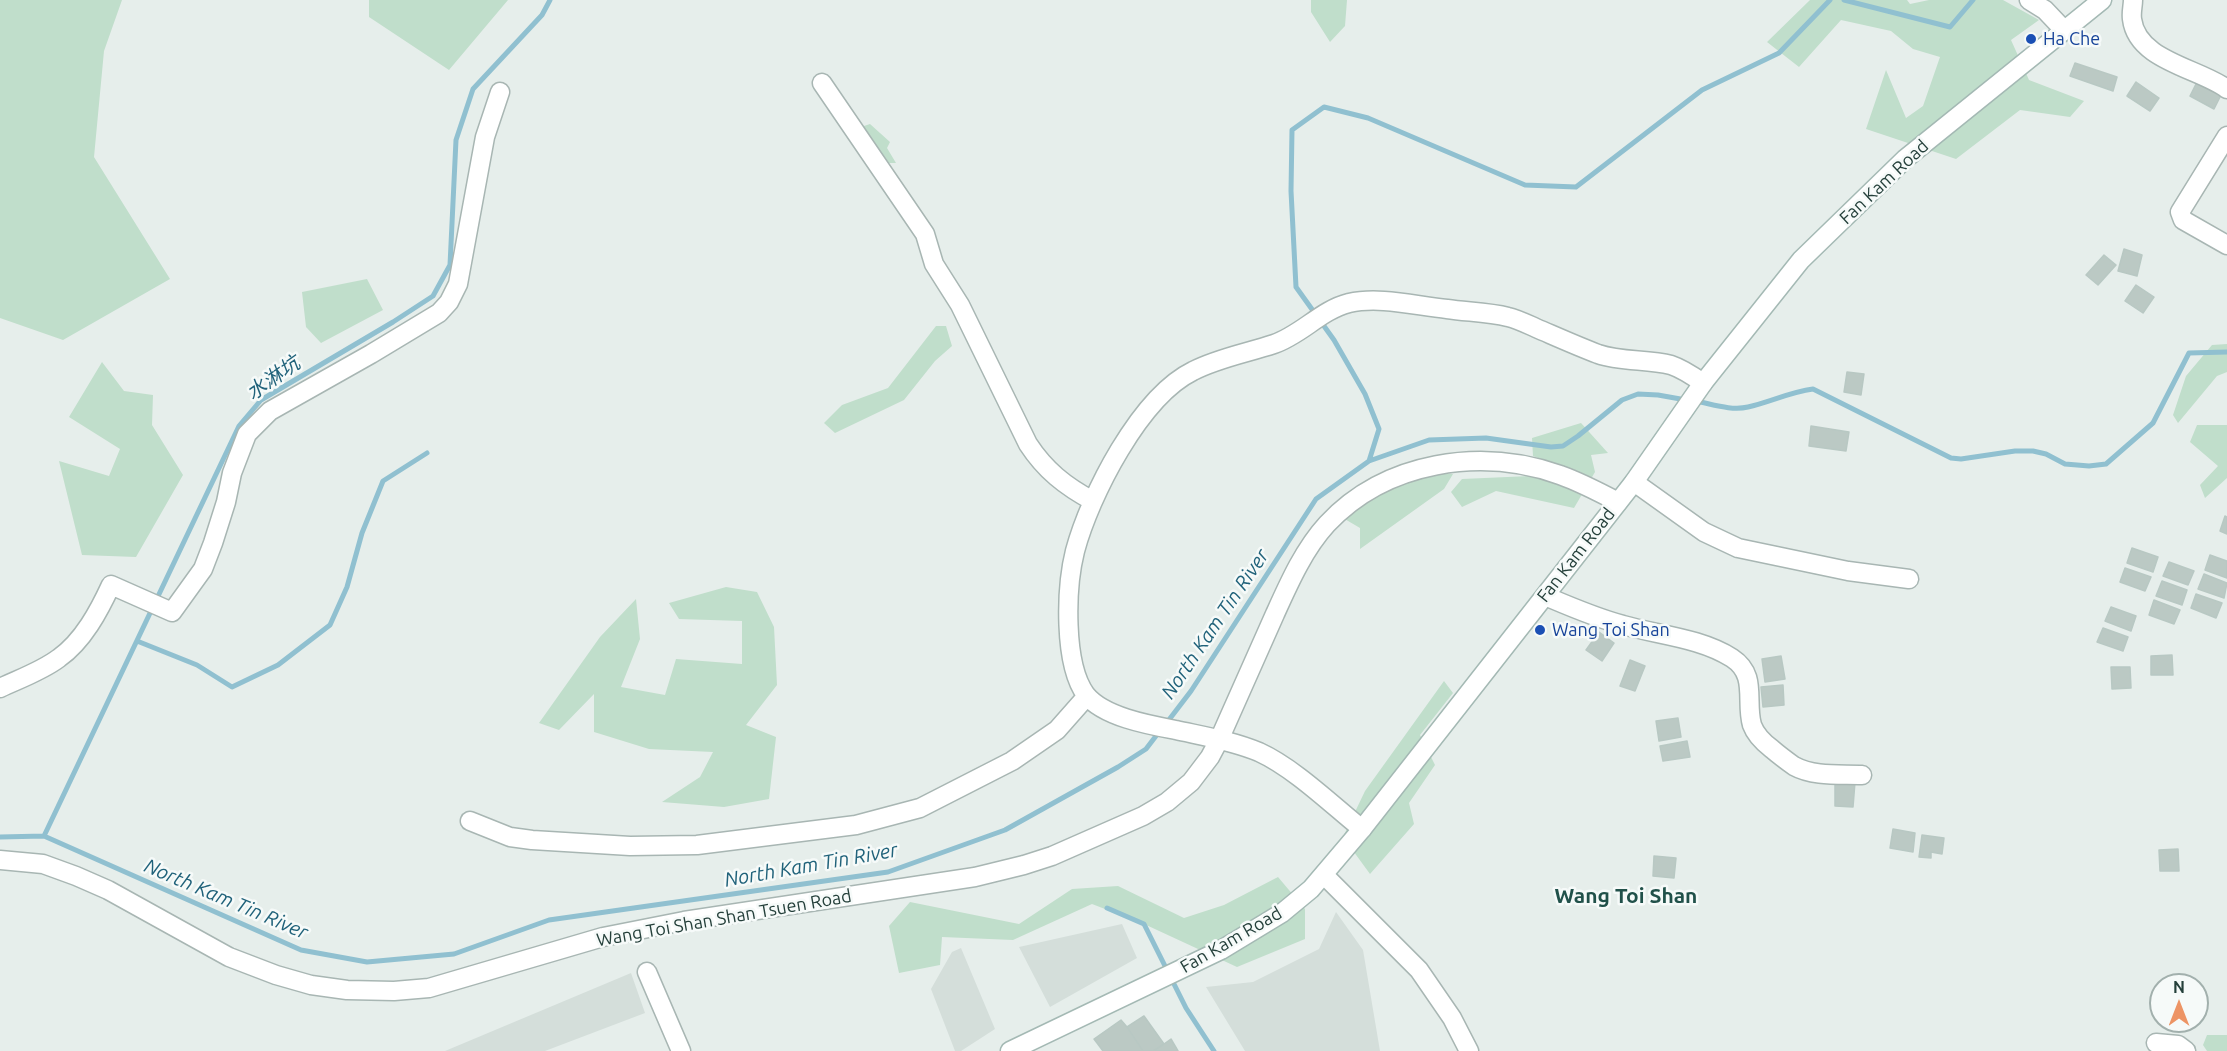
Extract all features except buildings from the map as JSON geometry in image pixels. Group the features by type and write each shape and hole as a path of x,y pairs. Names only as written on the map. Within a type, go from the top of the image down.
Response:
{"street":[{"path":"2029,0 2045,10 2064,30"},
{"name":"Fan Kam Road","path":"1010,1051 1221,950 1282,913 1324,876 1634,482 1703,383 1801,260 1905,159 2102,0"},
{"path":"2133,0 2132,20 2139,36 2158,55 2226,81"},
{"path":"822,83 925,234 939,275 960,305 1028,444 1040,462 1055,477 1093,501"},
{"path":"0,688 61,657 84,631 100,608 111,585 172,612 202,569 226,502 239,452 247,434 257,422 270,411 439,313 449,302 458,284 485,137 500,92"},
{"path":"2227,136 2180,212 2183,220 2227,245"},
{"path":"1362,829 1279,764 1259,752 1220,740 1141,722 1111,712 1087,696 1076,672 1070,639 1068,609 1071,567 1093,501 1107,472 1149,405 1173,382 1210,363 1275,344 1348,303 1377,301 1509,317 1603,356 1672,366 1687,372 1703,383"},
{"name":"Wang Toi Shan Shan Tsuen Road","path":"0,860 43,864 76,876 108,890 229,957 276,975 311,985 347,990 394,991 429,988 603,937 684,921 975,877 1052,856 1103,834 1167,802 1191,782 1220,740 1280,603 1309,547 1327,524 1373,487 1426,467 1467,461 1504,461 1559,474 1618,501"},
{"path":"1634,482 1704,532 1738,548 1848,571 1909,579"},
{"path":"1545,596 1621,625 1694,643 1732,657 1742,666 1748,678 1752,725 1763,742 1794,766 1803,770 1814,773 1862,775"},
{"path":"470,821 510,837 630,846 697,845 856,825 920,807 1012,761 1057,730 1087,696"},
{"path":"1324,876 1419,970 1452,1018 1469,1051"},
{"path":"647,972 681,1051"},
{"path":"2156,1043 2178,1045 2186,1051"}],"shaded area":[{"path":"1336,912 1363,950 1380,1051 1245,1051 1206,987 1253,982 1319,949"},
{"path":"1122,924 1137,958 1050,1007 1019,947"},
{"path":"961,948 995,1029 961,1051 955,1051 931,989 952,952"},
{"path":"631,973 645,1013 545,1051 445,1051"}],"green space":[{"path":"0,0 122,0 104,51 94,157 170,279 63,340 0,318"},
{"path":"369,0 508,0 449,70 369,17"},
{"path":"1311,0 1347,0 1345,26 1330,42 1311,12"},
{"path":"1810,0 1907,0 1910,4 1929,0 2003,0 2039,20 2011,40 2029,80 2084,101 2070,117 2020,110 1956,159 1866,129 1886,70 1906,118 1923,106 1940,57 1913,49 1891,31 1841,20 1799,67 1767,42"},
{"path":"870,124 890,142 887,148 896,163 885,163 864,145 864,126"},
{"path":"367,279 383,310 321,343 306,327 302,292"},
{"path":"936,326 946,326 952,346 935,361 904,400 835,433 824,423 842,405 888,388"},
{"path":"2227,344 2227,372 2217,376 2178,423 2173,415 2186,376 2212,345"},
{"path":"102,362 124,391 153,395 152,425 183,475 136,557 82,555 59,461 109,476 120,449 69,417"},
{"path":"1581,423 1608,453 1591,455 1595,472 1574,508 1496,491 1462,507 1451,492 1462,479 1530,476 1556,465 1533,456 1532,438"},
{"path":"2197,425 2227,425 2227,478 2205,498 2200,485 2218,466 2190,442"},
{"path":"1427,472 1453,474 1444,489 1360,549 1360,528 1343,518 1373,498"},
{"path":"726,587 757,592 774,627 777,685 746,725 776,737 769,799 724,807 662,802 700,777 713,752 649,749 594,732 594,694 559,730 539,723 600,637 636,599 640,639 621,687 665,695 676,659 742,664 742,621 679,619 669,603"},
{"path":"1444,681 1453,693 1420,735 1435,765 1409,803 1414,824 1370,874 1343,837 1365,791"},
{"path":"1278,877 1305,909 1305,939 1237,967 1144,924 1092,904 1013,940 942,937 940,965 899,973 889,926 910,902 1019,924 1072,889 1118,886 1184,918 1224,905"},
{"path":"2207,1035 2227,1035 2227,1051 2207,1051 2203,1045"}],"waterway":[{"name":"水淋坑","path":"44,836 239,426 261,400 433,296 450,265 456,140 473,89 542,15 550,0"},
{"path":"1369,461 1379,429 1365,394 1334,340 1296,287 1291,191 1292,130 1324,107 1368,118 1525,185 1576,187 1702,90 1779,53 1830,0"},
{"path":"1844,0 1950,27 1973,0"},
{"path":"1695,401 1728,408 1742,408 1813,389 1951,458 1961,459 2015,451 2033,451 2046,454 2065,464 2089,466 2106,464 2153,423 2189,353 2227,352"},
{"name":"North Kam Tin River","path":"1165,725 1191,691 1316,499 1369,461 1429,440 1486,438 1551,447 1563,446 1622,400 1638,394 1686,400"},
{"path":"137,641 197,665 232,687 278,665 330,625 347,587 362,533 383,481 427,453"},
{"name":"North Kam Tin River","path":"0,837 44,836 301,950 367,962 454,954 549,920 888,872 1005,830 1118,767 1146,749 1159,732"},
{"path":"1107,908 1144,924 1186,1008 1214,1051"}],"place":[{"name":"Ha Che","path":"2031,39"},
{"name":"Wang Toi Shan","path":"1540,630"}],"district":[{"name":"Wang Toi Shan","path":"1626,896"}]}
